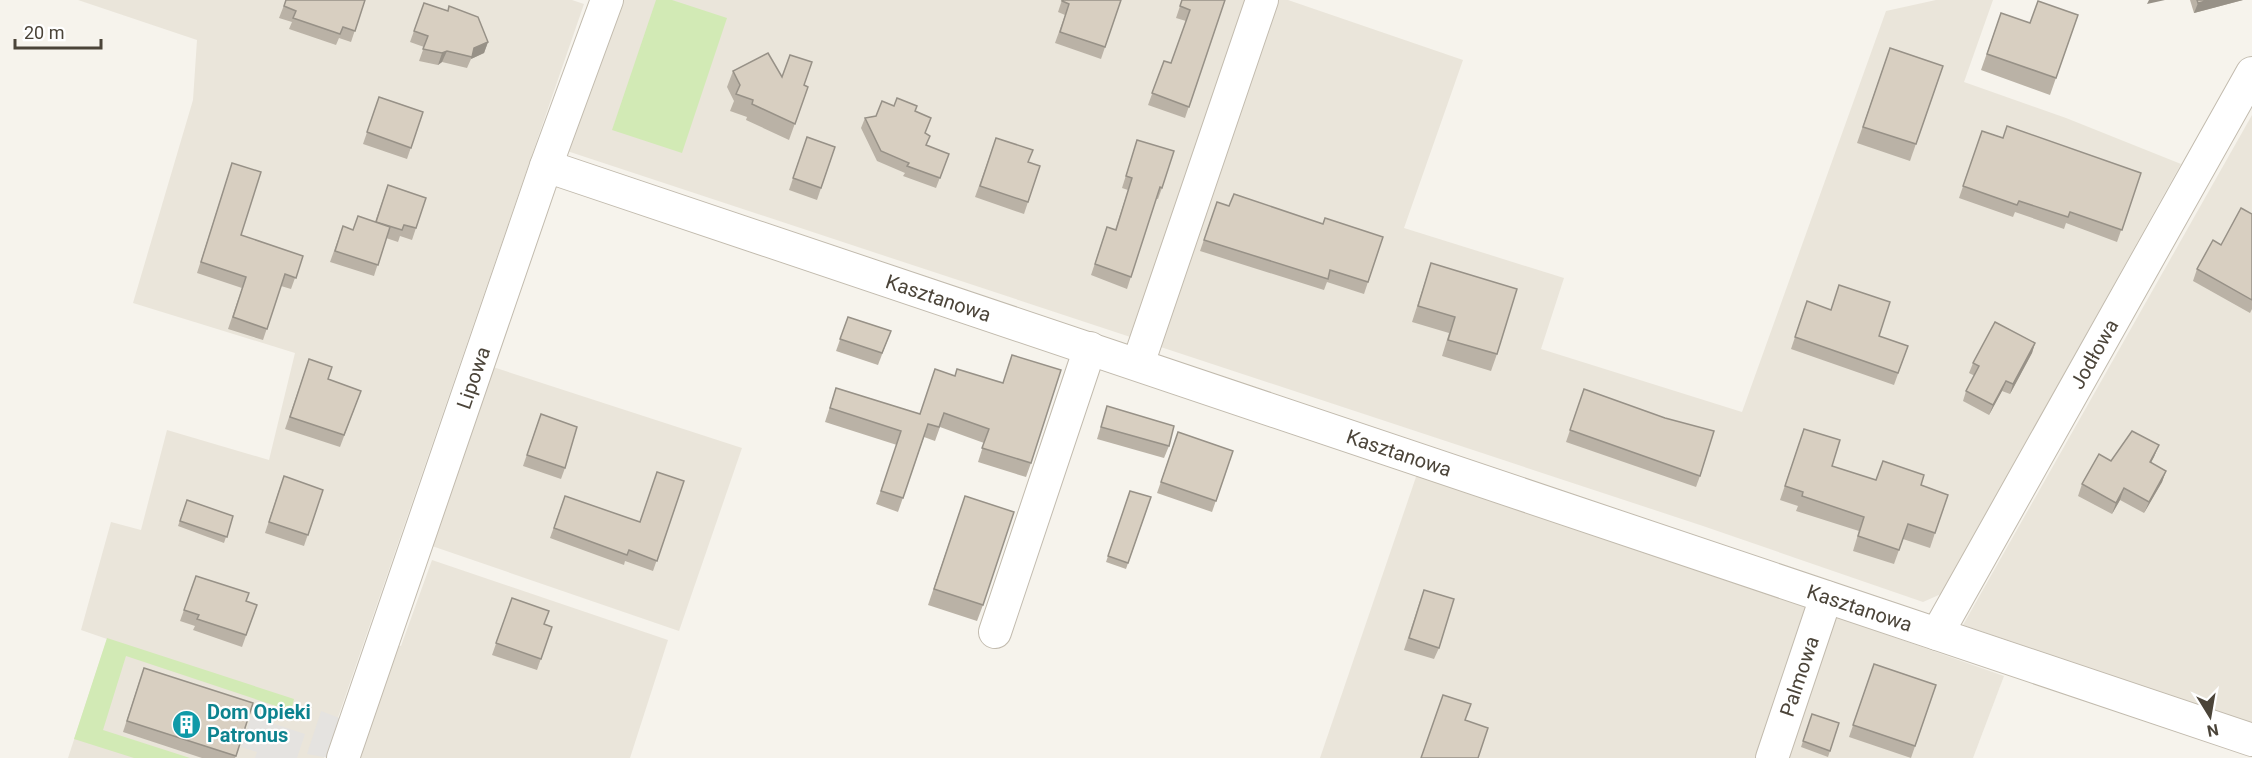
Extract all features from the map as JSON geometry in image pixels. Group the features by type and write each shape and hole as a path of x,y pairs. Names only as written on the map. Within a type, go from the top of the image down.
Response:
{"street":[{"name":"Lipowa","path":"343,758 546,166 607,0"},
{"path":"1138,364 1262,0"},
{"name":"Jodłowa","path":"1937,634 2252,73"},
{"name":"Kasztanowa","path":"546,166 2252,740"},
{"path":"995,632 1090,348"},
{"name":"Palmowa","path":"1772,758 1826,597"}],"shaded area":[{"path":"78,0 572,0 584,4 324,758 68,758 107,639 81,630 111,522 141,530 167,430 269,460 295,353 133,303 193,100 197,40"},
{"path":"615,0 1288,0 1463,60 1404,228 1564,278 1541,349 1742,412 1886,11 1936,0 1993,0 1964,82 2066,118 2181,164 1941,594 1923,602 1703,526 564,150"},
{"path":"2252,115 2252,724 1963,625"},
{"path":"493,367 742,448 679,631 429,545"},
{"path":"1417,474 1811,608 1760,758 1320,758"},
{"path":"432,560 668,640 630,758 351,758 390,644 401,646"},
{"path":"1834,616 2004,676 1973,758 1784,758"},
{"path":"321,711 342,719 329,758 307,754"},
{"path":"251,716 305,734 297,758 255,758 257,752 241,747"}],"green space":[{"path":"656,0 672,0 727,18 682,153 612,130"},
{"path":"107,638 294,699 291,711 126,656 103,730 190,758 134,758 74,739"}],"building":[{"path":"286,0 365,0 355,31 343,27 340,34 293,18 296,11 284,6"},
{"path":"1062,0 1121,0 1105,47 1060,32 1069,4"},
{"path":"1182,0 1225,0 1189,107 1152,93 1164,61 1171,63 1190,10 1180,6"},
{"path":"2038,1 2078,15 2056,78 1987,54 2001,13 2030,23"},
{"path":"424,3 448,11 449,6 478,17 488,42 474,48 472,57 447,51 442,53 423,49 428,36 414,31"},
{"path":"1890,48 1943,66 1916,144 1863,127"},
{"path":"768,53 782,77 790,55 812,62 804,85 808,87 795,124 752,104 753,100 736,94 740,85 733,71"},
{"path":"379,97 423,112 411,148 367,132"},
{"path":"897,98 917,106 915,111 931,118 925,133 930,136 926,145 949,154 940,178 907,166 909,163 881,151 865,118 876,116 882,101 894,106"},
{"path":"2007,126 2141,173 2122,230 2070,212 2068,217 2019,201 2017,205 1963,186 1982,131 2003,138"},
{"path":"807,137 835,147 821,188 793,178"},
{"path":"996,138 1033,150 1028,162 1040,166 1028,202 980,186"},
{"path":"1137,140 1174,151 1131,277 1095,264 1107,227 1116,230 1132,178 1126,176"},
{"path":"232,163 261,172 241,235 303,256 296,278 285,274 267,329 233,317 246,277 201,262"},
{"path":"388,185 426,198 416,228 404,225 402,230 376,222"},
{"path":"1234,194 1323,224 1325,218 1383,237 1368,282 1330,270 1328,279 1204,240 1217,202 1229,206"},
{"path":"2241,208 2252,214 2252,300 2197,269 2213,240 2221,245"},
{"path":"358,216 390,227 378,265 335,251 343,226 353,230"},
{"path":"1431,263 1517,289 1497,354 1448,340 1455,317 1418,306"},
{"path":"1839,285 1890,302 1879,336 1908,346 1898,373 1795,337 1807,301 1831,310"},
{"path":"848,317 891,331 882,353 840,339"},
{"path":"1995,322 2035,343 2013,384 2006,381 1993,405 1966,391 1979,366 1973,363"},
{"path":"1012,355 1061,370 1031,463 982,448 989,429 944,413 939,427 928,424 903,498 881,491 901,431 830,408 836,388 920,414 935,369 955,376 957,369 1003,383"},
{"path":"309,359 332,367 328,379 361,391 344,435 290,417"},
{"path":"1584,389 1665,418 1714,431 1700,476 1570,430"},
{"path":"1107,406 1174,426 1169,446 1101,427"},
{"path":"541,414 577,427 565,468 527,455"},
{"path":"1804,429 1840,440 1832,466 1876,480 1883,461 1924,475 1921,485 1948,495 1935,533 1908,524 1899,550 1858,536 1864,517 1802,496 1803,492 1785,486"},
{"path":"2132,431 2159,445 2150,462 2166,471 2149,502 2124,488 2116,503 2082,484 2099,454 2111,461"},
{"path":"1178,432 1233,451 1216,501 1161,482"},
{"path":"657,472 684,481 657,561 629,550 627,555 554,528 565,496 640,522"},
{"path":"284,476 323,490 308,535 269,522"},
{"path":"1130,491 1151,497 1128,563 1108,556"},
{"path":"965,496 1014,512 983,605 934,589"},
{"path":"187,500 233,516 227,537 180,521"},
{"path":"196,576 249,593 246,601 257,605 246,635 197,619 199,615 184,610"},
{"path":"1424,590 1454,599 1439,648 1409,638"},
{"path":"512,598 549,611 544,624 552,627 541,659 496,643"},
{"path":"1874,664 1936,685 1915,746 1853,725"},
{"name":"Dom Opieki Patronus","path":"144,668 253,703 236,756 127,721"},
{"path":"1443,695 1471,704 1465,720 1488,728 1478,758 1421,758"},
{"path":"1812,714 1839,723 1830,751 1803,741"}],"place":[{"name":"Dom Opieki Patronus","path":"186,724"}]}
